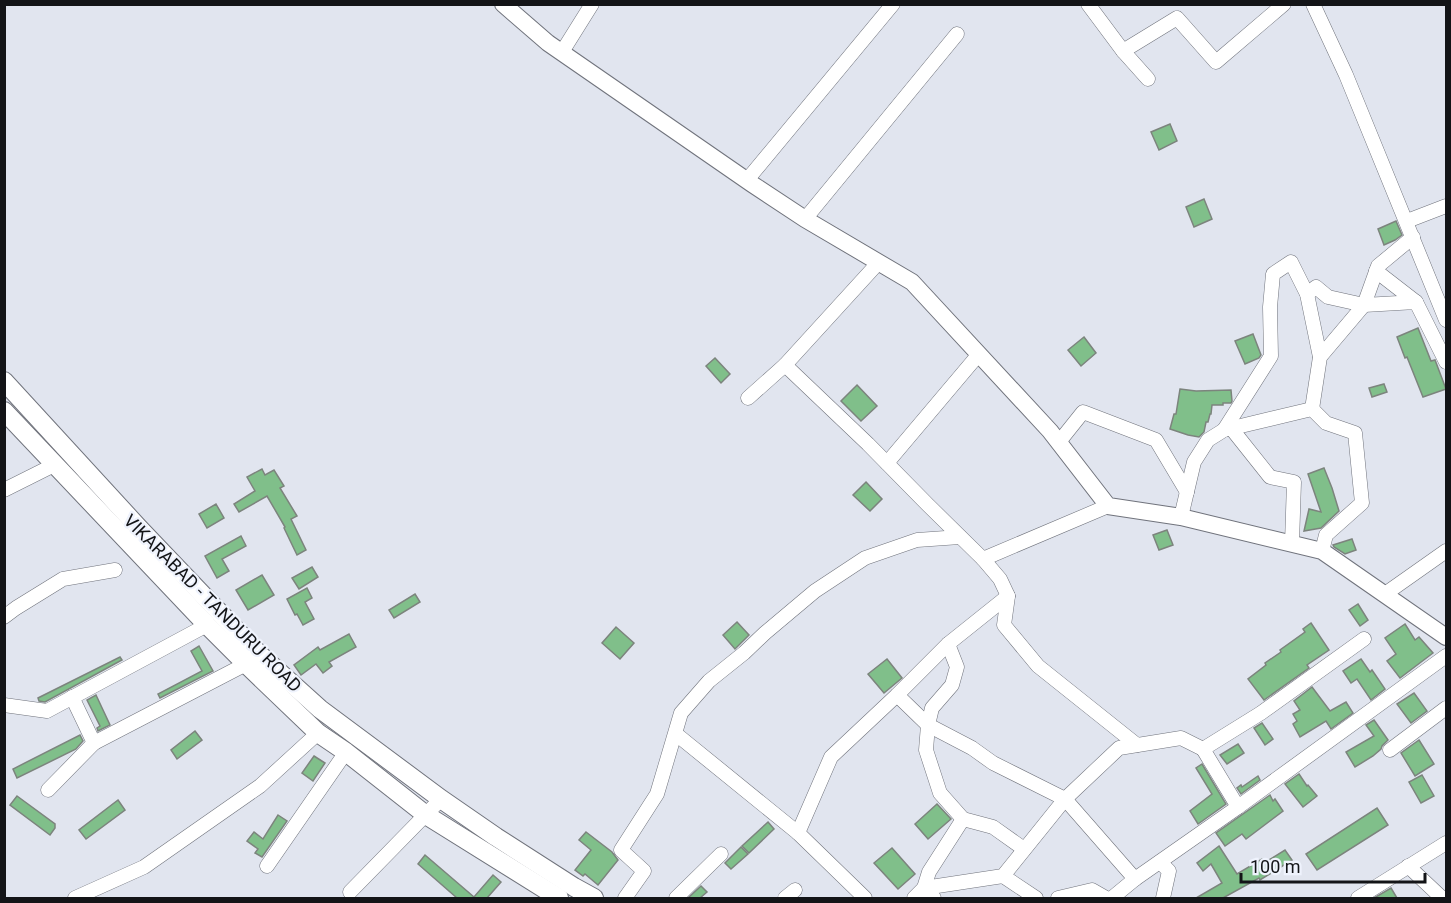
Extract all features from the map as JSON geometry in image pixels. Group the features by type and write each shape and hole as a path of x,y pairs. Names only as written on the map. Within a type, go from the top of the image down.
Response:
{"main road":[{"name":"VIKARABAD - TANDURU ROAD","path":"4,381 68,452 170,573 207,625 318,733 426,815 559,898"},
{"name":"VIKARABAD - TANDURU ROAD","path":"4,411 54,465 320,709 496,837 594,898"}],"street":[{"path":"503,4 548,43 747,180 805,219 912,282 1050,431 1108,506"},
{"path":"562,52 592,4"},
{"path":"747,180 893,4"},
{"path":"1088,4 1123,51 1148,79"},
{"path":"1123,51 1177,18 1216,62 1284,4"},
{"path":"1313,4 1346,75 1446,320"},
{"path":"805,219 957,34"},
{"path":"1407,221 1446,206"},
{"path":"1320,357 1364,305 1378,266 1413,237"},
{"path":"748,398 785,365 879,262"},
{"path":"1227,429 1271,356 1270,307 1273,274 1291,262 1307,294 1320,357 1312,409"},
{"path":"1376,271 1416,302 1446,362"},
{"path":"1307,294 1316,287 1328,297 1364,305 1416,302"},
{"path":"886,464 979,354"},
{"path":"785,365 983,559 1000,579 1008,596 1004,625 1038,666 1137,746"},
{"path":"1181,518 1194,462 1208,440 1227,429 1312,409"},
{"path":"1312,409 1326,423 1355,433 1362,503 1326,535 1322,551"},
{"path":"1059,442 1083,412 1146,436 1156,440 1187,492"},
{"path":"1227,429 1270,477 1294,482 1292,543"},
{"path":"4,490 54,465"},
{"path":"983,559 1108,506 1181,518 1322,551 1446,637"},
{"path":"625,898 644,872 621,850 657,794 681,714 709,681 815,591 865,558 917,540 960,537"},
{"path":"1385,594 1446,551"},
{"path":"4,616 63,579 115,570"},
{"path":"798,833 831,757 948,644 1008,596"},
{"path":"4,705 47,711 207,625"},
{"path":"1203,749 1261,713 1364,639"},
{"path":"948,644 957,667 952,685 932,708 926,750 940,793 963,819 993,827 1024,849"},
{"path":"1112,898 1135,879 1446,656"},
{"path":"48,790 94,743 246,664"},
{"path":"897,695 928,725 972,748 993,763 1065,799 1135,879"},
{"path":"72,697 94,743"},
{"path":"1390,750 1446,708"},
{"path":"75,898 144,867 260,786 318,733"},
{"path":"676,734 798,833 865,898"},
{"path":"963,819 929,872 924,895 1002,876 1065,799 1119,748 1181,738 1203,749 1238,807"},
{"path":"267,866 346,752"},
{"path":"350,892 441,799"},
{"path":"1358,898 1446,843"},
{"path":"676,898 721,854"},
{"path":"1160,862 1169,871 1163,898"},
{"path":"1408,866 1442,898"},
{"path":"1002,876 1036,898"},
{"path":"1058,898 1092,890 1106,898"}],"building":[{"path":"1170,124 1177,141 1159,150 1151,132"},
{"path":"1204,199 1212,219 1194,227 1186,207"},
{"path":"1396,221 1402,235 1384,245 1378,229"},
{"path":"1418,328 1431,361 1435,360 1446,389 1423,397 1397,337"},
{"path":"1253,334 1261,355 1245,364 1235,341"},
{"path":"1084,337 1096,353 1081,366 1068,350"},
{"path":"715,358 730,374 721,383 706,366"},
{"path":"1384,384 1387,392 1372,397 1369,388"},
{"path":"857,385 877,406 861,421 841,401"},
{"path":"1180,389 1231,390 1232,401 1223,403 1223,405 1212,405 1204,432 1199,437 1188,435 1170,429 1174,414 1176,414"},
{"path":"1324,468 1339,511 1321,528 1304,531 1309,509 1321,512 1308,474"},
{"path":"262,469 265,475 274,470 284,486 280,488 297,516 291,519 306,550 297,555 285,527 267,496 239,512 234,504 255,491 247,477"},
{"path":"866,482 882,499 870,511 853,495"},
{"path":"216,504 224,518 207,528 199,514"},
{"path":"1167,530 1173,545 1159,550 1153,535"},
{"path":"241,536 246,546 222,559 229,571 217,578 205,556"},
{"path":"1352,539 1356,550 1345,554 1333,545"},
{"path":"312,567 318,577 299,589 292,578"},
{"path":"262,575 274,595 248,610 236,590"},
{"path":"307,588 312,598 305,602 314,619 303,625 287,599"},
{"path":"415,594 420,602 394,618 389,610"},
{"path":"1358,604 1368,620 1360,626 1349,610"},
{"path":"737,622 749,635 735,649 723,635"},
{"path":"1311,623 1329,650 1307,665 1309,668 1264,700 1248,679 1281,652 1280,650 1305,632 1303,629"},
{"path":"1405,624 1415,640 1419,637 1433,653 1400,678 1387,661 1396,654 1385,638"},
{"path":"616,627 634,643 620,659 602,643"},
{"path":"349,634 356,647 329,662 332,666 323,673 316,664 301,675 294,665 318,647 320,650"},
{"path":"199,646 213,671 160,698 158,694 202,671 191,651"},
{"path":"120,657 122,660 45,702 39,701 38,698"},
{"path":"887,659 902,678 884,693 868,674"},
{"path":"1361,659 1385,689 1371,700 1357,679 1351,683 1343,671"},
{"path":"1312,687 1330,711 1346,702 1353,713 1331,729 1326,721 1300,737 1293,724 1297,721 1293,714 1300,710 1294,701"},
{"path":"1414,693 1427,711 1411,723 1397,704"},
{"path":"96,695 110,725 98,731 97,728 100,726 87,700"},
{"path":"1374,720 1388,740 1373,756 1355,767 1346,752 1374,736 1366,725"},
{"path":"1262,723 1273,739 1265,745 1254,728"},
{"path":"195,731 202,740 177,759 171,750"},
{"path":"80,735 83,741 76,749 17,778 13,769"},
{"path":"1419,740 1434,764 1415,776 1401,753"},
{"path":"1238,744 1244,753 1227,764 1220,755"},
{"path":"314,756 325,763 313,781 302,773"},
{"path":"1202,764 1226,804 1198,824 1190,811 1212,794 1196,768"},
{"path":"1299,774 1317,796 1303,807 1285,784"},
{"path":"1422,775 1434,796 1421,803 1409,782"},
{"path":"1258,776 1260,780 1241,794 1237,788"},
{"path":"1270,795 1283,811 1246,839 1242,834 1225,846 1216,833"},
{"path":"17,796 55,824 50,835 10,805"},
{"path":"118,800 125,810 86,839 79,830"},
{"path":"937,804 951,819 928,839 915,824"},
{"path":"1377,808 1388,825 1317,870 1306,854"},
{"path":"278,815 287,821 262,857 255,853 258,849 247,841 254,832 263,839"},
{"path":"768,822 774,829 749,853 742,846"},
{"path":"586,832 612,852 618,860 598,885 585,874 583,876 575,870 591,850 579,840"},
{"path":"1219,846 1237,874 1262,859 1264,863 1285,850 1292,860 1260,880 1259,878 1223,898 1196,898 1222,883 1211,864 1203,871 1197,863"},
{"path":"741,847 748,854 731,869 725,863"},
{"path":"892,848 915,874 898,889 874,863"},
{"path":"425,855 474,897 493,875 501,882 487,898 457,898 418,864"},
{"path":"701,886 707,892 700,898 688,898"},
{"path":"1391,888 1397,898 1374,898"}]}
